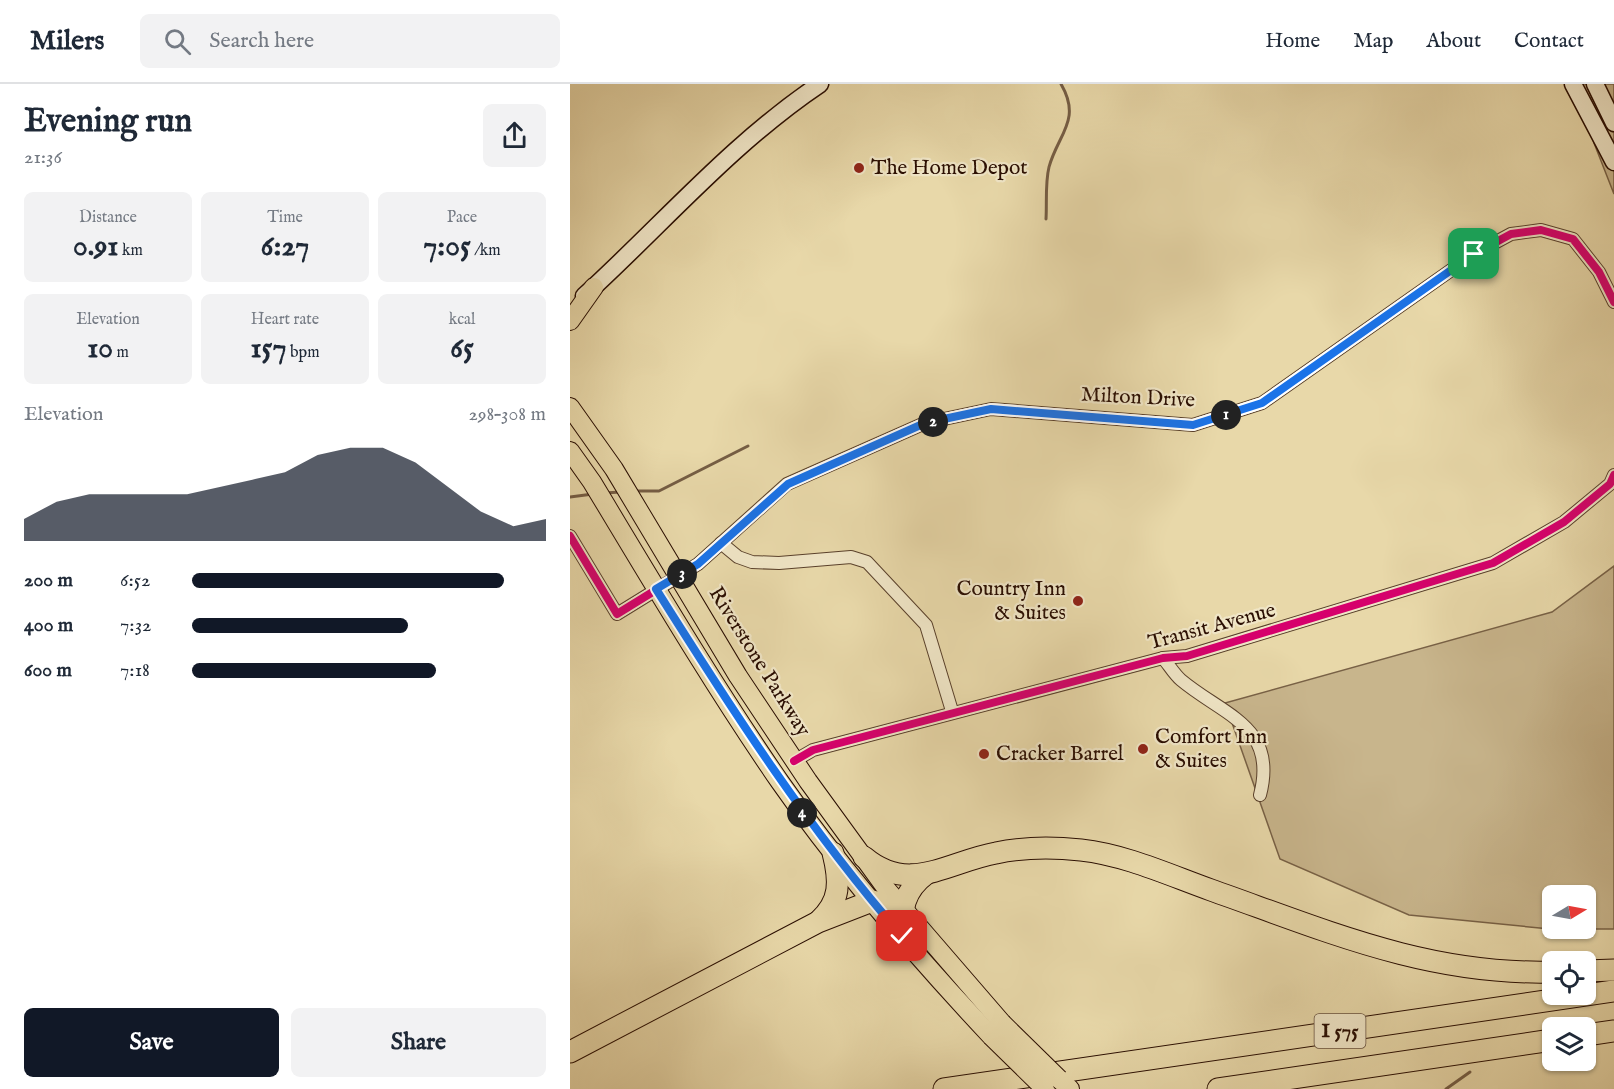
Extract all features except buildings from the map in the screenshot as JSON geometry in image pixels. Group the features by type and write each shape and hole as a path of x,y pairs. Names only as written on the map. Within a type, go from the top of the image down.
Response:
{"highway":[{"path":"864,857 895,875 926,874 967,859 1012,850 1047,848 1086,851 1141,865 1406,957 1486,971 1542,972"},
{"path":"818,922 832,907 838,890 833,854"},
{"path":"902,936 903,909 909,891 926,874"},
{"path":"570,1052 818,922 872,901 903,909"},
{"path":"1596,971 1614,970"},
{"name":"I 575","path":"944,1089 1614,991"},
{"path":"1596,1034 1614,1031"},
{"name":"I 575","path":"1218,1089 1542,1041"}],"main road":[{"path":"570,308 738,149 774,117 820,84"},
{"path":"1573,84 1614,162"},
{"path":"1595,84 1614,123"},
{"path":"570,321 594,286"},
{"name":"Riverstone Parkway","path":"570,407 614,469 743,684 794,761 864,857 997,1030 1071,1089"},
{"path":"570,451 592,482 739,722 833,854 902,936 997,1030 1045,1089"}],"street":[{"name":"Milton Drive","path":"570,536 617,614 698,564 788,484 925,423 991,409 1193,425 1262,403 1474,254 1511,234 1541,230 1573,239 1599,272 1614,302"},
{"name":"Transit Avenue","path":"794,761 813,750 952,711 1163,658 1188,656 1493,563 1564,522 1610,484 1614,475"},
{"path":"721,543 743,559 775,563 851,557 867,561 926,624 952,711"},
{"path":"1163,658 1180,679 1248,729 1262,751 1266,774 1260,795"}],"shaded area":[{"path":"1578,84 1614,84 1614,194 1594,143"},
{"path":"1614,566 1614,929 1596,929 1596,885 1542,885 1542,928 1409,915 1280,859 1225,703 1552,612"}],"waterway":[{"path":"1046,219 1049,167 1069,117 1067,97 1061,84"},
{"path":"635,491 659,491 748,446"},
{"path":"605,493 620,492"},
{"path":"570,497 593,494"},
{"path":"1446,1089 1470,1072"}],"cycle path":[{"path":"570,536 617,614 698,564 787,484 925,423 991,409 1193,425 1262,403 1474,254 1511,234 1541,230 1573,239 1599,272 1614,302"},
{"path":"794,761 813,750 1163,658 1187,656 1493,563 1564,522 1610,484 1614,475"}],"place":[{"name":"The Home Depot","path":"859,168"},
{"name":"Country Inn & Suites","path":"1078,601"},
{"name":"Comfort Inn & Suites","path":"1143,749"},
{"name":"Cracker Barrel","path":"984,754"}],"route":[{"path":"902,936 833,854 802,813 737,718 656,589 698,564 776,492 788,484 925,423 991,409 1040,411 1193,425 1262,403 1474,254"}]}
